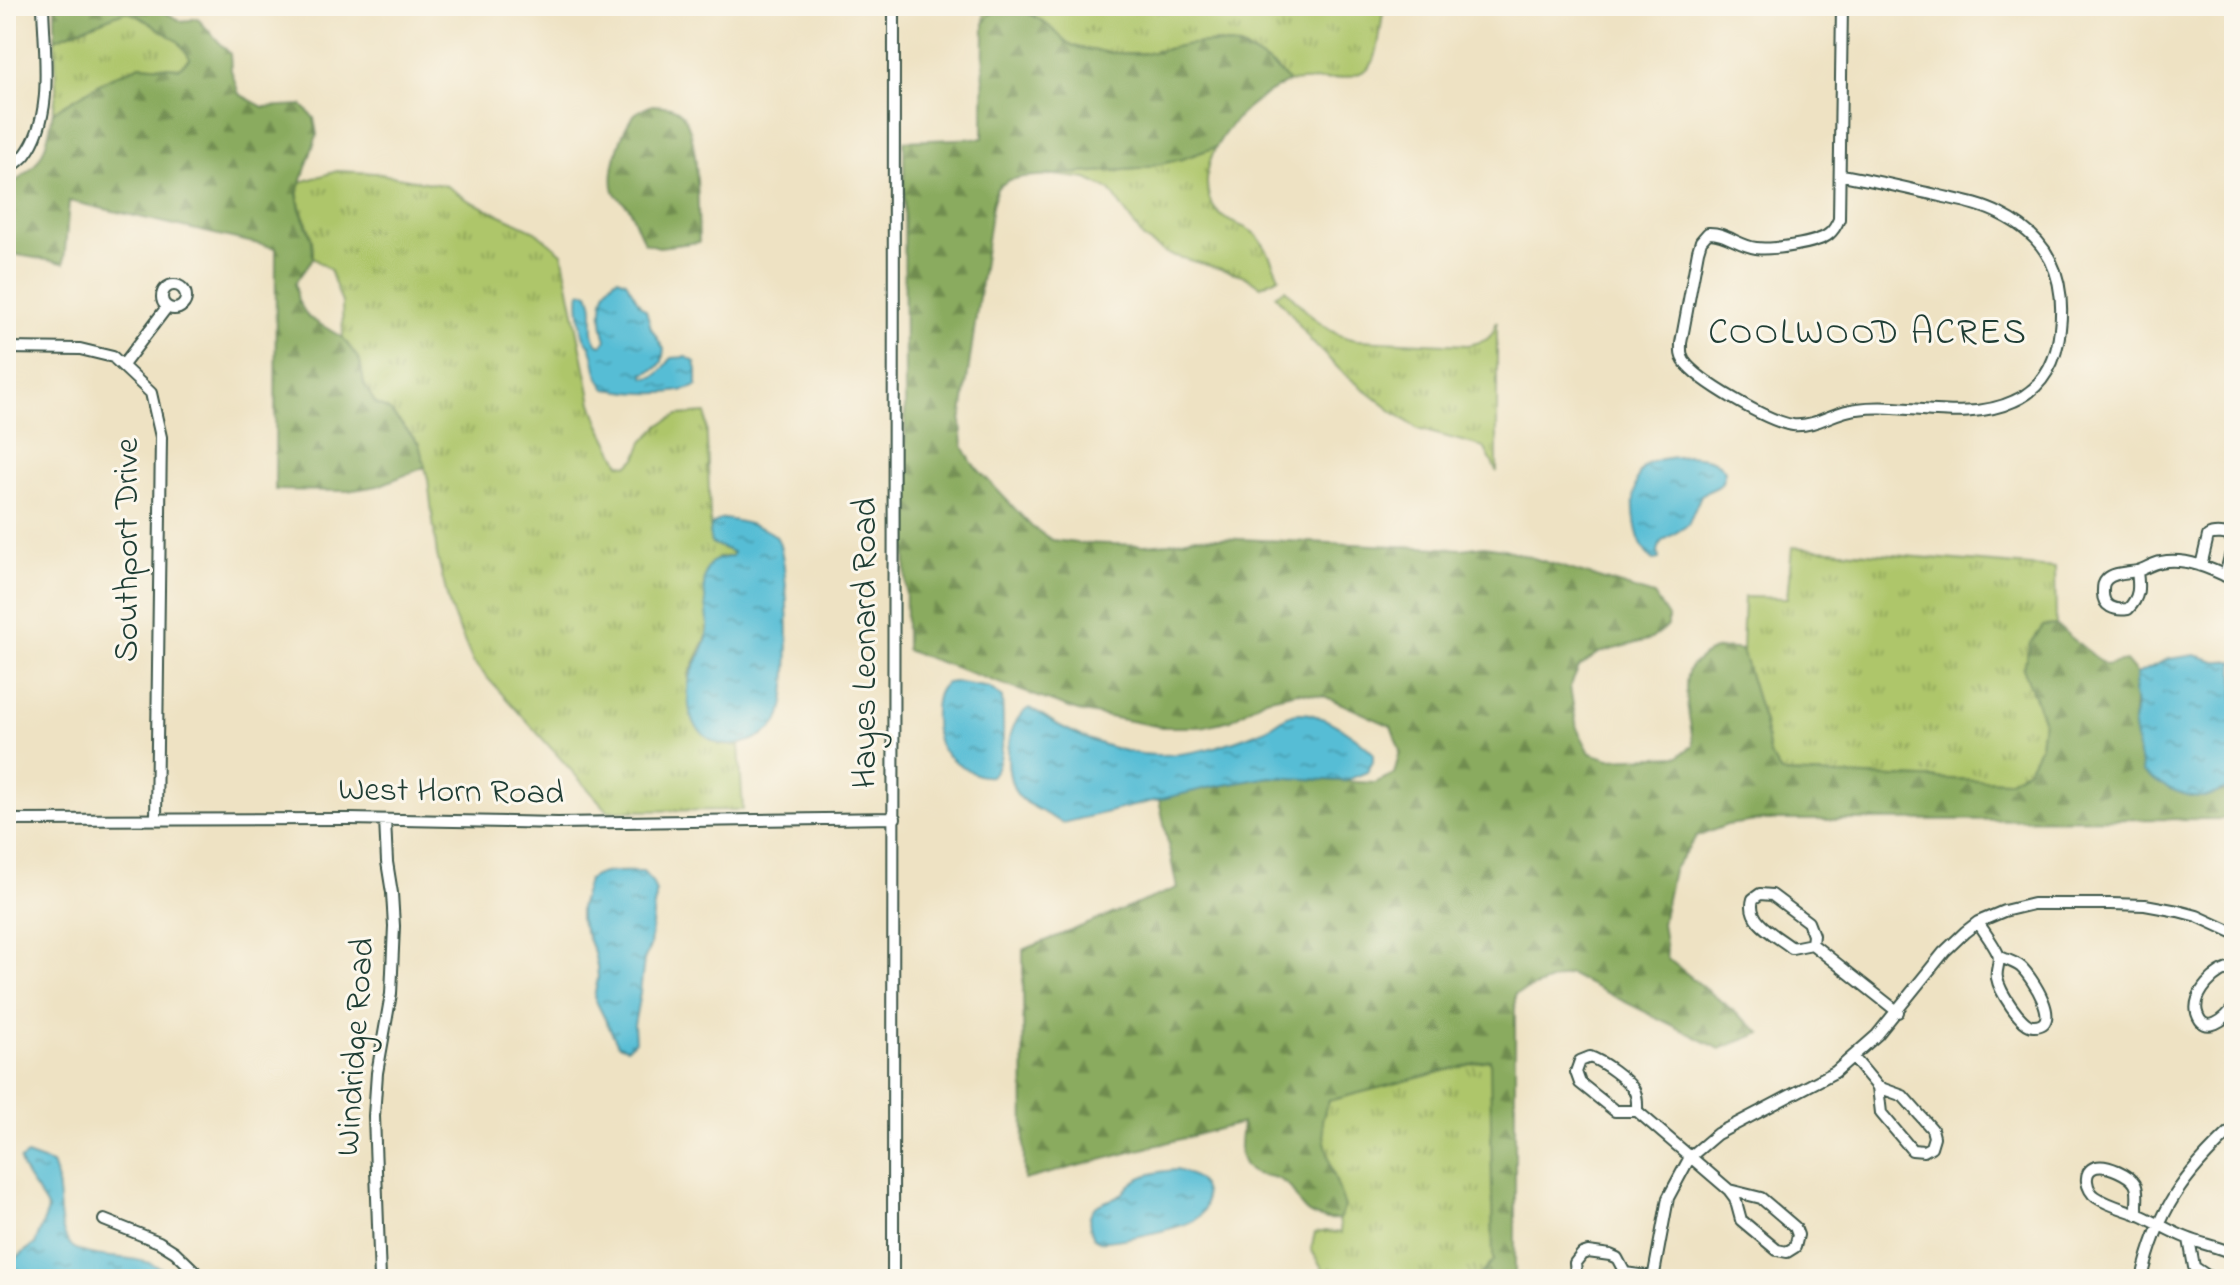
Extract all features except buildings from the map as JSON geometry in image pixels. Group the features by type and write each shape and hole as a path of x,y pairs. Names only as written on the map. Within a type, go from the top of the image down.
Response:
{"street":[{"path":"6,171 24,156 38,132 46,88 43,6"},
{"name":"Hayes Leonard Road","path":"893,1279 894,6"},
{"path":"1841,175 1987,208 2012,220 2040,243 2054,265 2061,318 2056,353 2039,385 2015,401 1982,411 1856,409 1813,424 1792,425 1779,422 1736,400 1693,371 1685,362 1681,349 1698,251 1708,233 1717,233 1756,248 1794,244 1829,234 1839,219 1842,6"},
{"path":"123,365 167,307"},
{"name":"Southport Drive","path":"6,348 80,349 113,357 151,393 161,437 156,820"},
{"path":"2137,571 2162,561 2196,563 2201,566 2230,578 2234,539 2212,534 2208,536 2201,566"},
{"name":"West Horn Road","path":"6,820 558,823 895,818"},
{"name":"Windridge Road","path":"380,1279 374,1116 377,1073 391,994 394,937 385,820"},
{"path":"1812,944 1792,948 1754,917 1751,909 1753,899 1760,894 1772,895 1808,922 1812,944 1898,1012"},
{"path":"1582,1279 1576,1273 1575,1263 1588,1252 1617,1258 1622,1276 1653,1278 1668,1198 1690,1157 1717,1134 1816,1084 1853,1057 1898,1012 1944,952 1978,922 2033,904 2145,905 2197,916 2234,933"},
{"path":"1978,922 1999,956 2026,973 2046,1005 2047,1015 2043,1023 2033,1027 2016,1014 1997,978 1999,956"},
{"path":"2234,968 2214,975 2199,997 2196,1008 2202,1022 2211,1025 2220,1023 2234,1006"},
{"path":"1637,1111 1636,1095 1628,1083 1597,1059 1590,1057 1580,1061 1576,1072 1580,1083 1615,1111 1637,1111 1729,1190 1735,1198 1741,1220 1777,1250 1787,1252 1795,1247 1798,1235 1795,1227 1761,1198 1729,1190"},
{"path":"1853,1057 1878,1087 1903,1096 1932,1129 1934,1137 1931,1147 1918,1152 1908,1147 1881,1113 1878,1087"},
{"path":"2142,1279 2148,1252 2170,1202 2204,1156 2234,1128"},
{"path":"2138,1215 2137,1194 2132,1181 2102,1167 2095,1167 2088,1174 2087,1185 2094,1196 2189,1239 2234,1254"},
{"path":"104,1220 159,1242 175,1252 203,1279"},
{"path":"2189,1239 2194,1267 2212,1279"}],"green space":[{"path":"55,6 161,6 166,13 183,22 197,18 230,54 231,70 239,94 263,107 302,105 314,118 317,135 297,194 312,240 313,258 295,283 298,301 308,317 343,338 360,361 364,384 375,403 390,411 419,444 425,467 378,486 347,491 275,490 276,248 69,201 64,263 6,253 6,187 35,165 45,148 53,112 110,78 140,65 179,68 190,58 179,42 126,11 55,39"},
{"path":"985,6 1384,6 1377,50 1367,69 1348,77 1289,82 1275,67 1243,47 1216,42 1149,53 1104,53 1069,45 1033,14 989,15 984,23"},
{"path":"999,8 1016,9 1032,15 1079,48 1138,54 1200,43 1242,48 1266,61 1289,82 1247,108 1216,147 1139,169 1023,177 1009,180 997,188 961,422 963,446 972,463 1032,527 1052,540 1077,543 1145,545 1196,537 1462,549 1484,546 1504,549 1654,595 1668,617 1668,626 1651,639 1599,653 1579,667 1570,687 1577,728 1590,753 1609,759 1679,756 1693,745 1686,694 1687,675 1692,665 1704,655 1731,648 1742,650 1764,723 1769,753 1781,773 2008,781 2028,769 2040,746 2043,719 2023,668 2031,643 2043,626 2056,625 2105,665 2126,661 2137,674 2133,722 2205,797 2218,792 2234,793 2234,819 1763,820 1727,825 1696,837 1673,870 1662,923 1667,958 1761,1033 1720,1049 1569,974 1515,994 1515,1279 1476,1279 1493,1261 1490,1059 1328,1101 1322,1120 1332,1170 1345,1207 1339,1219 1325,1219 1307,1212 1285,1183 1250,1171 1240,1151 1242,1123 1024,1180 1023,950 1177,888 1159,799 1270,777 1375,783 1394,774 1400,751 1391,726 1324,696 1298,692 1265,699 1231,720 1201,727 1161,727 1078,711 906,650 904,141 983,138 984,23"},
{"path":"126,11 179,42 190,58 179,68 140,65 110,78 53,112 56,93 55,39"},
{"path":"652,105 667,106 681,113 692,138 699,242 659,247 645,243 630,209 614,191 613,173 625,129 635,114"},
{"path":"1216,147 1209,164 1208,192 1215,209 1226,219 1255,234 1266,249 1279,277 1261,286 1242,275 1168,254 1144,239 1110,190 1087,179 1055,175 1139,169"},
{"path":"337,171 375,173 447,186 468,200 535,231 562,253 592,403 620,464 629,465 637,457 643,442 660,425 678,415 706,413 711,543 733,552 732,556 718,558 704,585 708,634 688,676 719,745 739,746 743,810 608,811 473,662 450,608 437,555 428,479 419,444 390,411 375,403 364,384 360,361 343,338 342,303 330,270 313,258 299,189 301,182"},
{"path":"1285,289 1325,327 1357,340 1468,345 1487,339 1497,321 1497,472 1484,447 1418,429 1342,372 1311,341 1275,295"},
{"path":"1792,547 2055,568 2056,625 2043,627 2023,668 2043,719 2040,746 2028,769 2008,781 1781,773 1769,754 1764,723 1742,650 1744,597 1787,598"},
{"path":"1491,1059 1493,1261 1476,1279 1323,1279 1326,1275 1311,1249 1315,1233 1341,1233 1339,1219 1345,1207 1324,1140 1322,1120 1328,1101"}],"water":[{"path":"618,278 626,281 646,310 651,328 664,349 662,362 644,377 657,375 672,358 686,357 695,362 697,386 665,393 606,389 583,333 579,296 587,292 591,298 593,332 598,344 602,345 606,340 602,315 604,297 611,283"},
{"path":"1687,456 1717,463 1725,471 1722,482 1701,495 1688,525 1661,542 1659,559 1654,560 1641,543 1637,530 1635,487 1644,467 1653,461"},
{"path":"721,519 760,528 777,538 787,600 788,659 779,719 763,735 734,745 714,742 700,731 691,716 688,692 689,681 708,630 704,587 706,571 712,562 732,556 733,552 711,543 709,533 712,525"},
{"path":"2195,655 2216,661 2234,661 2234,786 2203,797 2171,789 2142,772 2133,722 2137,674 2168,659"},
{"path":"954,682 990,688 1002,698 1002,750 991,776 978,775 960,765 947,755 939,743 935,717 937,700 943,685"},
{"path":"1029,708 1070,731 1100,743 1131,752 1158,755 1190,753 1221,745 1266,729 1290,715 1308,714 1328,721 1358,740 1373,753 1373,762 1367,772 1345,781 1270,777 1207,788 1063,823 1019,797 1010,776 1010,737 1014,725"},
{"path":"643,872 652,882 656,898 634,1025 635,1041 627,1048 618,1045 594,997 597,966 580,919 580,908 588,880 594,876"},
{"path":"27,1155 52,1164 62,1226 69,1243 75,1248 94,1255 146,1262 180,1279 6,1279 6,1265 35,1244 48,1210 22,1167 20,1160"},
{"path":"1176,1170 1193,1177 1204,1189 1206,1205 1197,1218 1180,1226 1139,1236 1102,1241 1094,1238 1089,1220 1096,1207 1120,1196 1142,1177"}],"district":[{"name":"COOLWOOD ACRES","path":"1868,334"}]}
